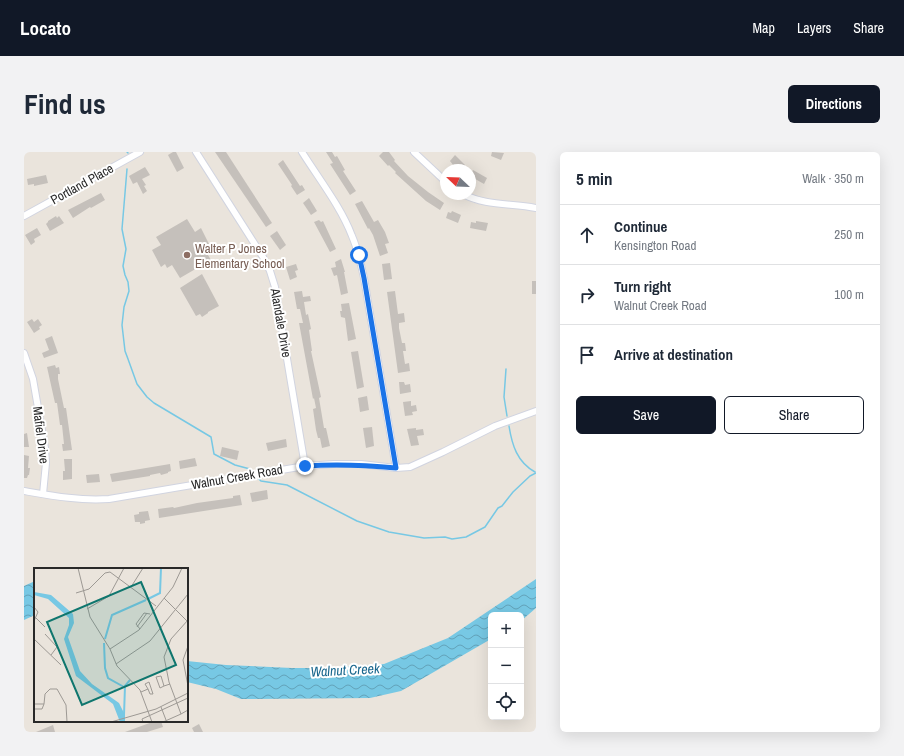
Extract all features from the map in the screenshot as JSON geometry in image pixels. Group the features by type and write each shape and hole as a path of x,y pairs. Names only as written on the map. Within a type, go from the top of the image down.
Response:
{"street":[{"name":"Portland Place","path":"26,216 140,152"},
{"name":"Alandale Drive","path":"196,152 263,257 270,271 277,300 305,466"},
{"path":"302,152 344,219 352,235 359,255 396,468"},
{"path":"414,152 440,176"},
{"path":"476,199 486,202 522,205 536,208"},
{"path":"24,208 26,216"},
{"name":"Mafiel Drive","path":"24,353 33,379 45,448 46,463 43,494"},
{"name":"Walnut Creek Road","path":"24,491 77,499 109,499 305,466 354,464 396,468 410,466 443,452 495,426 536,411"}],"water":[{"name":"Walnut Creek","path":"536,579 536,608 524,618 524,612 488,612 488,641 401,691 370,698 241,699 216,689 188,682 188,661 226,665 292,668 322,668 384,664 448,638"},
{"path":"34,581 34,615 24,620 24,586"}],"building":[{"path":"176,152 184,168 177,172 168,155"},
{"path":"215,152 226,152 272,223 266,227"},
{"path":"326,152 332,152 335,157 337,156 345,170 343,171 356,191 350,195 330,164 333,163"},
{"path":"383,152 389,152 395,160 394,161 408,176 444,203 440,210 426,201 395,173 396,172 389,165 388,166 379,156"},
{"path":"492,152 504,153 501,160 491,156"},
{"path":"455,155 464,164 452,164 450,161"},
{"path":"283,160 300,186 302,185 305,190 297,195 278,164"},
{"path":"145,167 150,175 142,179 146,185 144,186 147,191 143,194 137,182 133,184 129,176"},
{"path":"476,172 487,178 484,184 476,179"},
{"path":"46,175 48,183 34,186 34,184 28,185 27,179"},
{"path":"101,193 105,200 91,208 90,207 73,218 68,210"},
{"path":"309,198 317,211 311,215 303,203"},
{"path":"362,201 374,222 378,220 385,232 389,243 385,244 388,253 380,256 373,235 369,228 368,229 355,204"},
{"path":"452,211 461,215 458,223 446,218 448,212 451,213"},
{"path":"56,216 57,218 59,216 64,223 50,231 46,224"},
{"path":"187,219 195,232 201,228 209,244 203,247 211,260 180,278 172,265 167,268 165,264 161,267 152,250 161,245 156,237"},
{"path":"319,220 321,222 323,221 336,249 330,252 314,222"},
{"path":"476,221 488,223 486,231 470,228 471,222 476,223"},
{"path":"37,228 41,235 34,239 35,242 31,245 25,235"},
{"path":"277,231 286,245 280,250 270,236"},
{"path":"341,259 345,272 348,293 341,295 337,275 334,276 331,268 336,267 335,262"},
{"path":"390,263 392,279 384,280 382,264"},
{"path":"296,264 298,270 295,271 297,277 290,280 286,267"},
{"path":"202,274 219,306 202,317 200,314 196,316 180,288"},
{"path":"532,281 536,281 536,294 532,294"},
{"path":"302,291 303,297 310,296 311,301 304,302 306,315 308,314 311,329 309,330 311,351 321,397 319,398 324,428 326,428 330,446 322,448 320,438 318,438 316,430 313,409 316,408 299,323 303,323 300,309 297,309 294,292"},
{"path":"395,291 398,314 404,313 405,322 399,323 399,328 402,343 405,343 406,351 403,351 405,364 409,363 410,371 398,373 387,292"},
{"path":"349,303 356,339 348,341 345,318 341,317 340,311 342,311 341,304"},
{"path":"32,319 34,322 38,319 42,325 39,327 40,329 34,333 27,322"},
{"path":"52,336 58,353 44,358 42,353 49,350 45,339"},
{"path":"358,351 364,387 357,389 351,352"},
{"path":"55,365 56,368 59,367 60,374 58,374 58,379 64,408 66,408 72,450 63,451 62,444 64,444 62,425 60,425 57,403 55,403 47,367"},
{"path":"399,382 404,382 405,385 410,384 411,392 400,394"},
{"path":"367,396 369,410 360,412 358,398"},
{"path":"411,401 411,406 416,405 417,411 412,412 413,415 405,416 403,402"},
{"path":"372,427 374,446 366,448 363,428"},
{"path":"416,428 416,430 423,429 424,435 417,436 419,445 411,446 407,429"},
{"path":"27,433 29,447 24,447 24,434"},
{"path":"286,439 287,447 268,451 266,443"},
{"path":"222,447 239,451 237,460 220,456"},
{"path":"24,455 29,456 28,468 30,468 27,478 24,478"},
{"path":"195,458 197,466 180,469 179,461"},
{"path":"64,459 72,459 72,479 63,480 63,471 65,471"},
{"path":"170,464 171,471 161,475 160,473 112,482 110,474"},
{"path":"99,474 100,482 87,483 86,475"},
{"path":"267,490 268,499 252,502 250,493"},
{"path":"240,495 242,505 159,518 158,509 174,508 233,498 233,496"},
{"path":"148,511 150,520 140,524 140,522 135,522 134,515 139,514 139,512"},
{"path":"152,722 161,722 163,727 147,732 125,732"},
{"path":"199,724 203,732 194,732 192,728"},
{"path":"53,725 55,732 36,732"}],"waterway":[{"path":"127,169 122,229 126,249 123,266 129,291 124,307 122,325 125,351 137,384 147,397 154,403 211,437 214,454 235,465 251,470"},
{"path":"506,369 504,397 507,416"},
{"path":"509,426 516,452 524,463 535,472"},
{"path":"258,478 261,481 287,485 357,521 389,532 424,538 445,537 452,539 466,537 485,527 498,508 502,506 513,492 530,476 536,473"}],"place":[{"name":"Walter P Jones Elementary School","path":"187,255"}],"route":[{"path":"305,466 361,464 396,468 359,255"}]}
